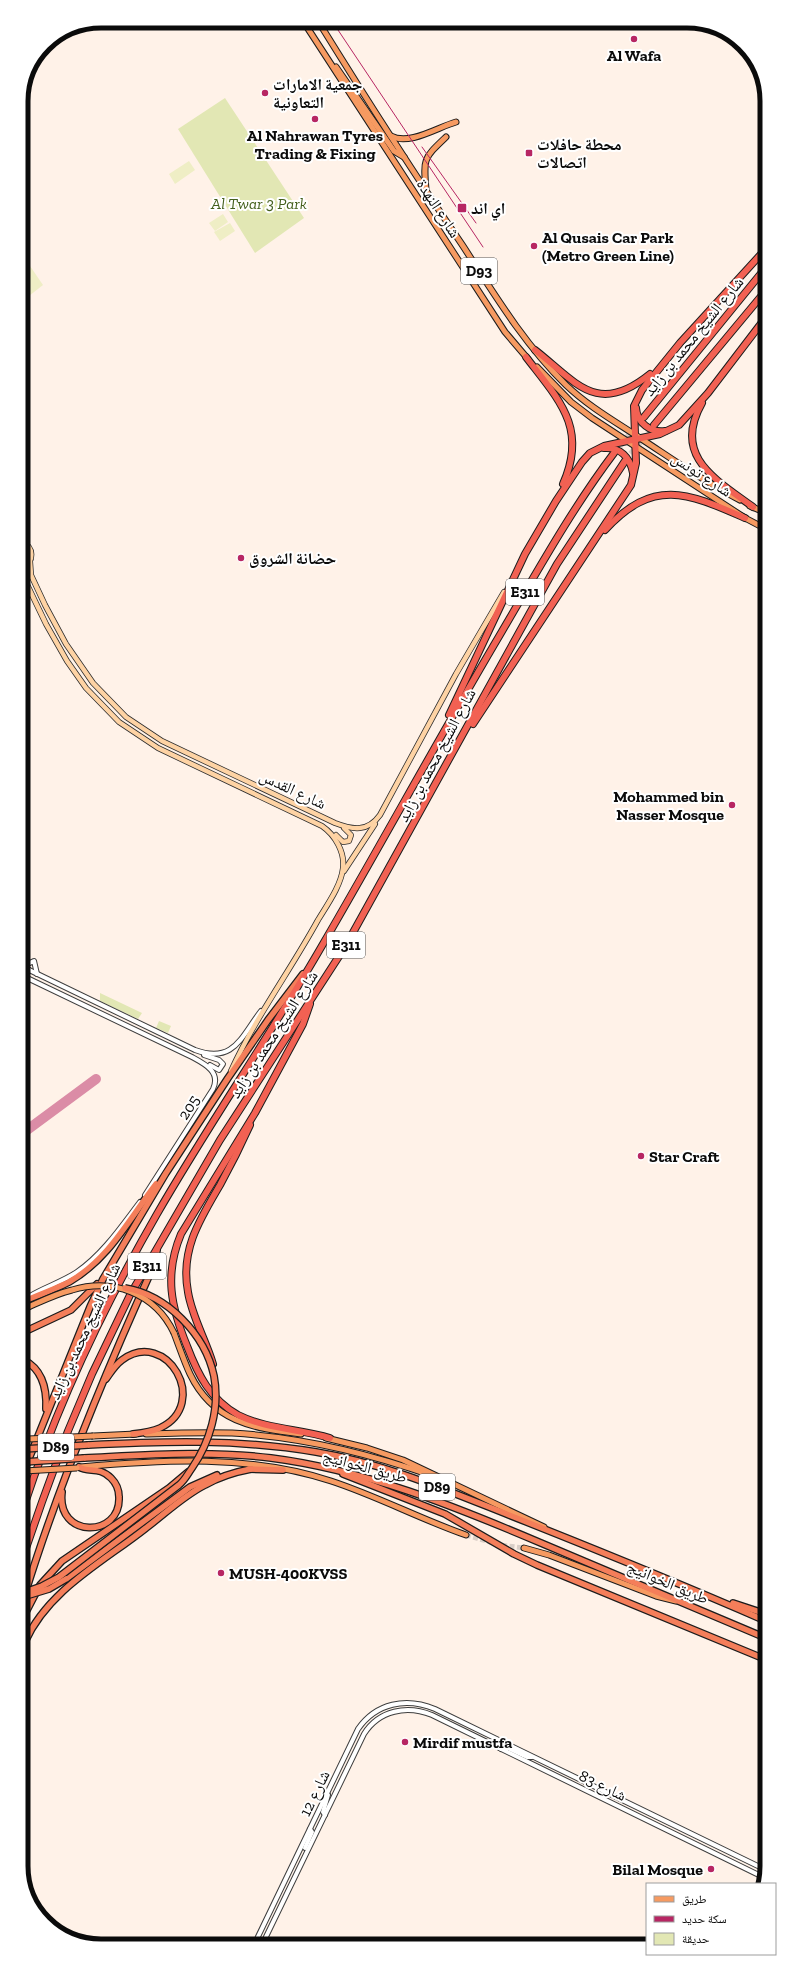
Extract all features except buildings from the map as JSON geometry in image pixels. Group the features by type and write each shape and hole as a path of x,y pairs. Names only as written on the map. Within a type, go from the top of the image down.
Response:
{"highway":[{"path":"459,743 503,680 625,496 633,478 636,446 634,415 637,398 660,365 760,255"},
{"name":"شارع الشيخ محمد بن زايد","path":"644,418 760,275"},
{"name":"شارع الشيخ محمد بن زايد","path":"654,425 760,298"},
{"path":"442,734 465,678 510,583 556,501 582,462 596,449 636,437 660,434 674,428 708,393 760,325"},
{"path":"535,350 572,383 595,393 608,394 632,387 660,365"},
{"path":"526,357 560,404 571,432 573,458 556,501"},
{"path":"708,393 698,410 693,426 693,443 697,458 712,477 753,507"},
{"path":"637,398 637,412 643,424 648,428 661,431 674,428"},
{"path":"596,449 612,448 625,455 630,463 633,478"},
{"name":"شارع الشيخ محمد بن زايد","path":"28,1496 73,1381 122,1277 182,1172 310,966 442,734 561,530 614,453"},
{"name":"شارع الشيخ محمد بن زايد","path":"28,1542 52,1472 89,1381 130,1295 220,1140 345,947 459,743 494,674 557,564 597,501 625,461"},
{"path":"592,544 627,510 646,500 661,496 690,496 745,518"},
{"path":"28,1461 92,1302 109,1268 166,1173 228,1078 291,988 310,966"},
{"path":"28,1592 49,1583 64,1573 183,1482 202,1453 210,1432 216,1400 212,1361 190,1301 186,1278 187,1255 191,1238 199,1219 227,1170 303,1024 312,998"},
{"path":"256,1112 186,1225 178,1243 171,1265 173,1306 176,1320 198,1376 214,1397 239,1415 255,1421 330,1438"},
{"path":"28,1299 69,1281 94,1264 117,1239 166,1173"},
{"path":"28,1582 65,1476 100,1389 154,1265 157,1247"},
{"path":"28,1330 72,1310 91,1291 109,1268"},
{"path":"125,1288 154,1298 180,1318 196,1336 214,1375"},
{"path":"100,1389 117,1364 132,1354 155,1354 168,1361 174,1368 181,1380 183,1392 177,1413 166,1424 160,1427 133,1434"},
{"path":"28,1363 34,1367 44,1382 46,1391 46,1416"},
{"name":"طريق الخوانيج","path":"28,1449 161,1441 229,1442 272,1446 329,1455 398,1473 559,1535 760,1618"},
{"name":"طريق الخوانيج","path":"28,1462 184,1453 220,1454 277,1459 334,1470 379,1481 461,1510 760,1635"},
{"path":"65,1476 61,1504 70,1520 81,1527 87,1528 94,1528 106,1523 115,1514 119,1501 119,1495 115,1483 102,1472 78,1468"},
{"path":"28,1608 40,1585 54,1569 110,1528 169,1488 191,1469"},
{"path":"28,1636 35,1622 56,1596 166,1512 193,1492 211,1482 230,1474 251,1469"},
{"path":"28,1593 44,1591 66,1579 190,1487 226,1472 251,1469 283,1470"},
{"path":"334,1470 445,1514 514,1554 537,1565 760,1658"},
{"path":"689,1588 760,1612"}],"main road":[{"name":"شارع النهدة","path":"308,28 505,332 526,357 571,402 596,421 626,440"},
{"name":"شارع النهدة","path":"322,28 404,157 535,350 578,395 636,437"},
{"path":"330,61 347,82 394,151 404,157"},
{"path":"389,134 399,139 409,139 456,122"},
{"path":"426,190 425,161 430,152 446,137"},
{"name":"شارع تونس","path":"636,437 711,485 760,510"},
{"name":"شارع تونس","path":"626,440 745,518 760,526"},
{"name":"شارع القدس","path":"28,547 31,551 31,575 66,644 93,683 126,717 162,742 335,823 350,829 359,829 368,827 376,820"},
{"path":"340,880 376,820 468,654 510,583"},
{"name":"شارع القدس","path":"28,586 46,624 67,661 96,700 125,727 163,750 327,829 337,841 344,863 340,880 313,930 251,1033 228,1078"},
{"path":"125,727 159,745 162,742"},
{"path":"306,818 327,827 343,842 349,841 351,838 350,833 335,823"},
{"path":"28,1307 63,1292 78,1288 105,1286 125,1288 153,1304 168,1320 196,1384 202,1393 220,1411 242,1423 259,1429 330,1438 403,1460 559,1535"},
{"path":"28,1440 133,1434 232,1433 295,1440 382,1459 455,1484"},
{"path":"28,1471 206,1461 248,1464 329,1480 358,1490 466,1535"},
{"path":"524,1548 549,1555 656,1596 682,1602"}],"street":[{"path":"28,964 34,961 37,974"},
{"path":"30,970 206,1056 221,1061 223,1064 222,1068 217,1070 206,1062 192,1057"},
{"name":"205","path":"28,978 192,1057 212,1069 215,1077 215,1084 160,1173 118,1231 93,1260 70,1276 28,1298"},
{"path":"195,1050 215,1055 230,1050 240,1042 260,1012 268,1004"},
{"name":"شارع 12","path":"257,1939 356,1733 370,1716 387,1706 404,1702 418,1703 434,1709"},
{"name":"شارع 83","path":"434,1709 760,1867"},
{"name":"شارع 12","path":"265,1939 360,1741 371,1725 384,1716 400,1710 416,1710 432,1716"},
{"name":"شارع 83","path":"432,1716 759,1875"},
{"path":"501,1749 504,1746 527,1757 533,1757"},
{"path":"325,1815 323,1812 328,1792"},
{"path":"304,1858 305,1848 312,1832 310,1829"}],"green space":[{"name":"Al Twar 3 Park","path":"225,98 304,218 255,253 178,129"},
{"path":"189,161 195,170 175,184 169,174"},
{"path":"223,214 228,222 215,231 209,223"},
{"path":"230,223 235,231 220,241 214,232"},
{"path":"30,266 43,285 29,296 28,295 28,268"},
{"path":"100,993 142,1013 138,1019 100,1001"},
{"path":"159,1021 171,1026 168,1033 156,1028"}],"taxiway":[{"path":"28,1129 96,1079"}],"tunnel":[{"path":"614,453 644,417"},
{"path":"625,461 654,425"},
{"path":"466,1535 500,1545 524,1548"}],"railway":[{"path":"337,28 483,247"},
{"path":"422,147 476,223"}],"place":[{"name":"Al Wafa","path":"634,39"},
{"name":"جمعية الامارات التعاونية","path":"265,93"},
{"name":"Al Nahrawan Tyres Trading & Fixing","path":"315,119"},
{"name":"محطة حافلات اتصالات","path":"529,153"},
{"name":"اي اند","path":"462,208"},
{"name":"Al Qusais Car Park (Metro Green Line)","path":"534,246"},
{"name":"حضانة الشروق","path":"241,558"},
{"name":"Mohammed bin Nasser Mosque","path":"732,805"},
{"name":"Star Craft","path":"641,1156"},
{"name":"MUSH-400KVSS","path":"221,1573"},
{"name":"Mirdif mustfa","path":"405,1742"},
{"name":"Bilal Mosque","path":"711,1869"}]}
